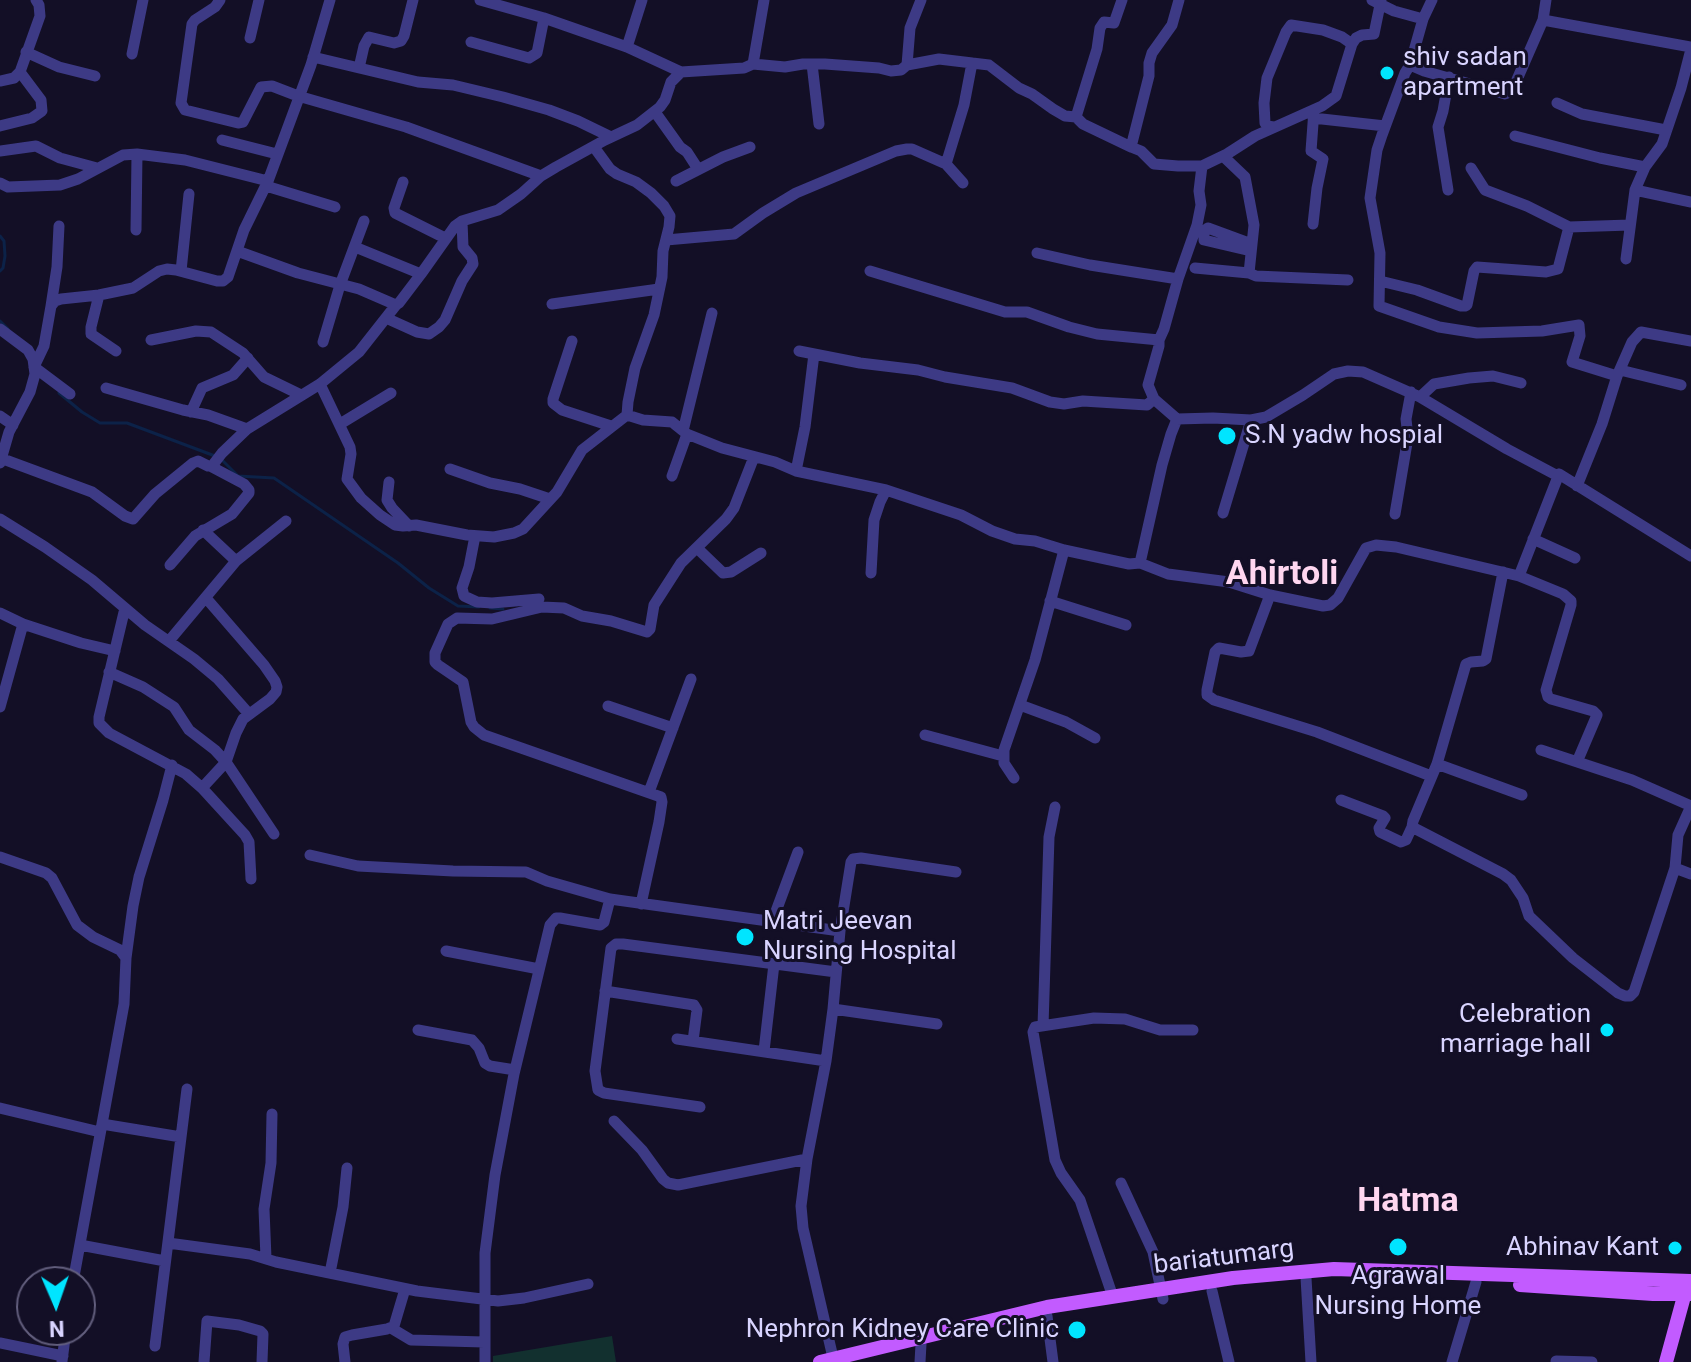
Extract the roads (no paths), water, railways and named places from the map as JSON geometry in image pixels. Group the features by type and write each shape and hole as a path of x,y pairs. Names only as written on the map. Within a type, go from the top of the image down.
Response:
{"main road":[{"name":"bariatumarg","path":"834,1361 1233,1278 1334,1269 1689,1285"},
{"name":"bariatumarg","path":"834,1361 1047,1307 1113,1297 1212,1291 1334,1275 1653,1294 1689,1285"},
{"path":"1666,1362 1689,1285"}],"street":[{"path":"0,81 14,78 20,72 40,16 36,0"},
{"path":"132,54 143,0"},
{"path":"220,0 192,24 182,108 243,122 261,87 272,86 406,127 541,176"},
{"path":"250,38 259,0"},
{"path":"51,306 61,299 133,288 167,269 223,281 231,270 244,230 267,184 330,0"},
{"path":"359,68 369,37 394,43 401,41 413,0"},
{"path":"480,0 627,47 681,72 744,68 753,64 785,67 812,64 891,71 939,59 989,65 1053,109 1065,116 1076,117 1083,124 1141,151 1154,164 1161,166 1202,166 1274,127 1314,114 1336,96 1356,38 1374,34 1377,1 1423,19"},
{"path":"627,47 642,0"},
{"path":"753,64 764,0"},
{"path":"907,65 910,28 921,0"},
{"path":"1076,117 1097,49 1100,28 1104,22 1114,23 1122,0"},
{"path":"1131,147 1152,53 1172,25 1179,0"},
{"path":"1432,0 1377,150 1370,198 1378,233 1379,306 1418,321 1477,333 1542,331 1579,325 1580,336 1572,362 1681,385"},
{"path":"1410,65 1505,94 1512,91 1543,20 1546,0"},
{"path":"471,42 529,58 537,53 544,18"},
{"path":"1543,20 1691,48 1662,144 1645,167 1635,190 1626,259"},
{"path":"1274,127 1265,123 1267,78 1291,25 1323,30 1352,44"},
{"path":"26,52 59,67 95,76"},
{"path":"313,57 418,82 453,85 503,97 549,110 611,137"},
{"path":"946,164 964,105 972,63"},
{"path":"812,64 819,124"},
{"path":"0,126 32,118 42,111 41,100 20,72"},
{"path":"215,461 247,429 320,384 359,352 455,226 498,210 541,176 577,154 637,125 665,100 671,82 681,72"},
{"path":"1448,190 1438,127 1449,77"},
{"path":"1681,88 1691,97"},
{"path":"1557,103 1582,114 1666,130"},
{"path":"655,112 698,169"},
{"path":"1314,114 1385,126"},
{"path":"1313,224 1323,159 1311,151 1314,114"},
{"path":"1515,136 1645,167"},
{"path":"222,140 277,154"},
{"path":"0,151 40,146 60,158 97,168"},
{"path":"320,384 350,447 347,479 350,485 389,522 494,537 523,529 557,492 582,450 627,415 632,380 654,315 662,277 670,216 664,206 643,187 610,169 594,147"},
{"path":"676,181 750,147"},
{"path":"666,240 734,234 796,193 896,151 912,149 946,164 963,183"},
{"path":"136,230 137,154"},
{"path":"0,183 8,187 70,183 123,155 137,154 185,160 335,207"},
{"path":"1223,156 1245,177 1254,225 1249,273"},
{"path":"1202,166 1197,225 1159,340 1148,385 1154,399 1177,419 1251,420 1266,417 1334,374 1363,372 1415,394 1507,449 1559,474 1691,556"},
{"path":"1471,168 1485,190 1569,227 1630,225"},
{"path":"403,182 395,213 445,238"},
{"path":"1635,190 1691,202"},
{"path":"181,271 189,194"},
{"path":"323,342 364,221"},
{"path":"386,318 414,330 432,333 445,320 473,264 461,237 462,221"},
{"path":"34,367 44,346 57,267 59,226"},
{"path":"1380,281 1465,306 1477,267 1546,272 1558,269 1569,227"},
{"path":"355,247 421,274"},
{"path":"237,251 298,273 359,289 396,305"},
{"path":"1037,253 1178,279"},
{"path":"1195,268 1256,276 1348,280"},
{"path":"870,271 1005,312 1027,312 1097,334 1159,340"},
{"path":"552,304 659,289"},
{"path":"99,295 91,334 116,351"},
{"path":"672,476 712,313"},
{"path":"0,329 28,350 35,374 30,392 9,432 1,460 92,492 129,519 136,516 155,494 198,461 215,461 249,490 232,514 195,536 170,565"},
{"path":"151,340 206,331 215,334 248,358 264,377 301,395"},
{"path":"1577,486 1632,342 1641,332 1691,341"},
{"path":"572,341 553,403 562,410 611,426"},
{"path":"799,351 1012,388 1064,404 1083,401 1147,405 1154,399"},
{"path":"796,471 814,354"},
{"path":"191,412 202,388 233,375 248,358"},
{"path":"34,367 70,394"},
{"path":"1395,514 1408,437 1406,419 1415,394 1434,384 1469,378 1493,376 1521,383"},
{"path":"106,388 208,415 247,429"},
{"path":"340,424 391,393"},
{"path":"627,415 643,420 672,422 685,433 735,453 796,471 886,490 961,515 1015,539 1129,564 1140,563 1168,574 1229,582 1270,595 1323,606 1330,605 1338,598 1363,552 1376,545 1409,549 1519,576 1563,594 1571,601 1546,690 1551,699 1593,711 1597,715 1577,762"},
{"path":"0,416 13,425"},
{"path":"1140,563 1162,465 1177,419"},
{"path":"1223,513 1251,420"},
{"path":"641,904 661,797 484,735 471,722 465,685 435,662 435,653 448,624 457,618 492,619 542,607 564,608 582,616 647,632 656,600 681,563 734,508 754,457"},
{"path":"450,469 550,499"},
{"path":"1519,576 1559,474"},
{"path":"389,482 387,500 409,526"},
{"path":"871,573 874,520 886,490"},
{"path":"0,519 92,580 218,679 249,714"},
{"path":"169,641 236,561 286,521"},
{"path":"203,530 236,561"},
{"path":"475,536 462,588 464,596 477,602 492,603 539,599"},
{"path":"1533,539 1575,558"},
{"path":"697,548 723,573 731,572 761,553"},
{"path":"1014,778 1003,756 1035,660 1064,550"},
{"path":"1341,800 1383,816 1379,831 1401,842 1406,840 1437,764 1466,664 1483,661 1487,655 1503,572"},
{"path":"1270,595 1249,651 1219,648 1215,652 1207,695 1214,700 1317,732 1431,776"},
{"path":"202,788 226,762 239,725 276,692 275,681 264,665 206,598"},
{"path":"1050,601 1126,625"},
{"path":"125,608 99,717 102,727 172,765 202,788 249,842 251,879"},
{"path":"0,613 23,624 115,651"},
{"path":"0,707 23,624"},
{"path":"109,672 143,687 174,707 189,730 226,762 274,834"},
{"path":"649,792 691,679"},
{"path":"1020,705 1066,722 1095,738"},
{"path":"608,706 673,728"},
{"path":"925,735 1003,756"},
{"path":"1412,827 1511,880 1523,898 1529,916 1573,958 1618,993 1630,996 1634,992 1675,868 1678,835 1691,806 1632,780 1541,750"},
{"path":"1437,764 1522,795"},
{"path":"76,1266 124,1004 133,906 172,765"},
{"path":"1043,1026 1049,837 1055,807"},
{"path":"772,922 798,852"},
{"path":"310,855 358,866 526,872 610,899 840,931"},
{"path":"0,857 46,873 52,878 77,925 120,950 126,958"},
{"path":"834,1361 803,1228 801,1206 826,1061 851,862 861,858 956,872"},
{"path":"1675,868 1691,874"},
{"path":"485,1362 485,1253 495,1175 515,1070 550,925 556,918 600,925 604,922 610,899"},
{"path":"700,1107 598,1090 595,1071 611,948 616,944 836,972"},
{"path":"446,951 539,969"},
{"path":"764,1051 774,964"},
{"path":"605,991 694,1005 697,1010 693,1041"},
{"path":"833,1009 937,1024"},
{"path":"1113,1297 1080,1200 1061,1173 1052,1147 1033,1032 1035,1027 1094,1018 1125,1019 1160,1030 1193,1030"},
{"path":"418,1030 472,1040 485,1063 515,1070"},
{"path":"677,1039 826,1061"},
{"path":"155,1346 187,1089"},
{"path":"0,1108 101,1128 181,1137"},
{"path":"266,1258 264,1209 271,1163 272,1114"},
{"path":"614,1121 642,1150 663,1179 678,1185 807,1159"},
{"path":"330,1273 347,1168"},
{"path":"1121,1183 1153,1252 1162,1294"},
{"path":"168,1243 250,1254 405,1289 498,1301 588,1284"},
{"path":"80,1245 165,1261"},
{"path":"1306,1278 1311,1362"},
{"path":"1452,1362 1476,1282"},
{"path":"345,1362 345,1337 391,1328 405,1289"},
{"path":"1212,1291 1229,1362"},
{"path":"1047,1316 1053,1362"},
{"path":"204,1362 207,1321 260,1331 263,1334 262,1362"},
{"path":"391,1328 411,1340 484,1342"},
{"path":"0,1343 63,1359"},
{"path":"920,1362 921,1344"},
{"path":"1556,1361 1592,1362"}],"waterway":[{"path":"0,236 4,241 5,256 0,271"},
{"path":"0,321 8,329"},
{"path":"59,393 100,423 127,423 215,456"},
{"path":"222,460 238,476 274,478 398,563 429,588 458,606 479,607"},
{"path":"490,608 503,609"}],"place":[{"name":"shiv sadan apartment","path":"1387,73"},
{"name":"S.N yadw hospial","path":"1227,436"},
{"name":"Matri Jeevan Nursing Hospital","path":"745,937"},
{"name":"Celebration marriage hall","path":"1607,1030"},
{"name":"Agrawal Nursing Home","path":"1398,1247"},
{"name":"Abhinav Kant","path":"1675,1248"},
{"name":"Nephron Kidney Care Clinic","path":"1077,1330"}],"district":[{"name":"Ahirtoli","path":"1282,575"},
{"name":"Hatma","path":"1408,1202"}]}
